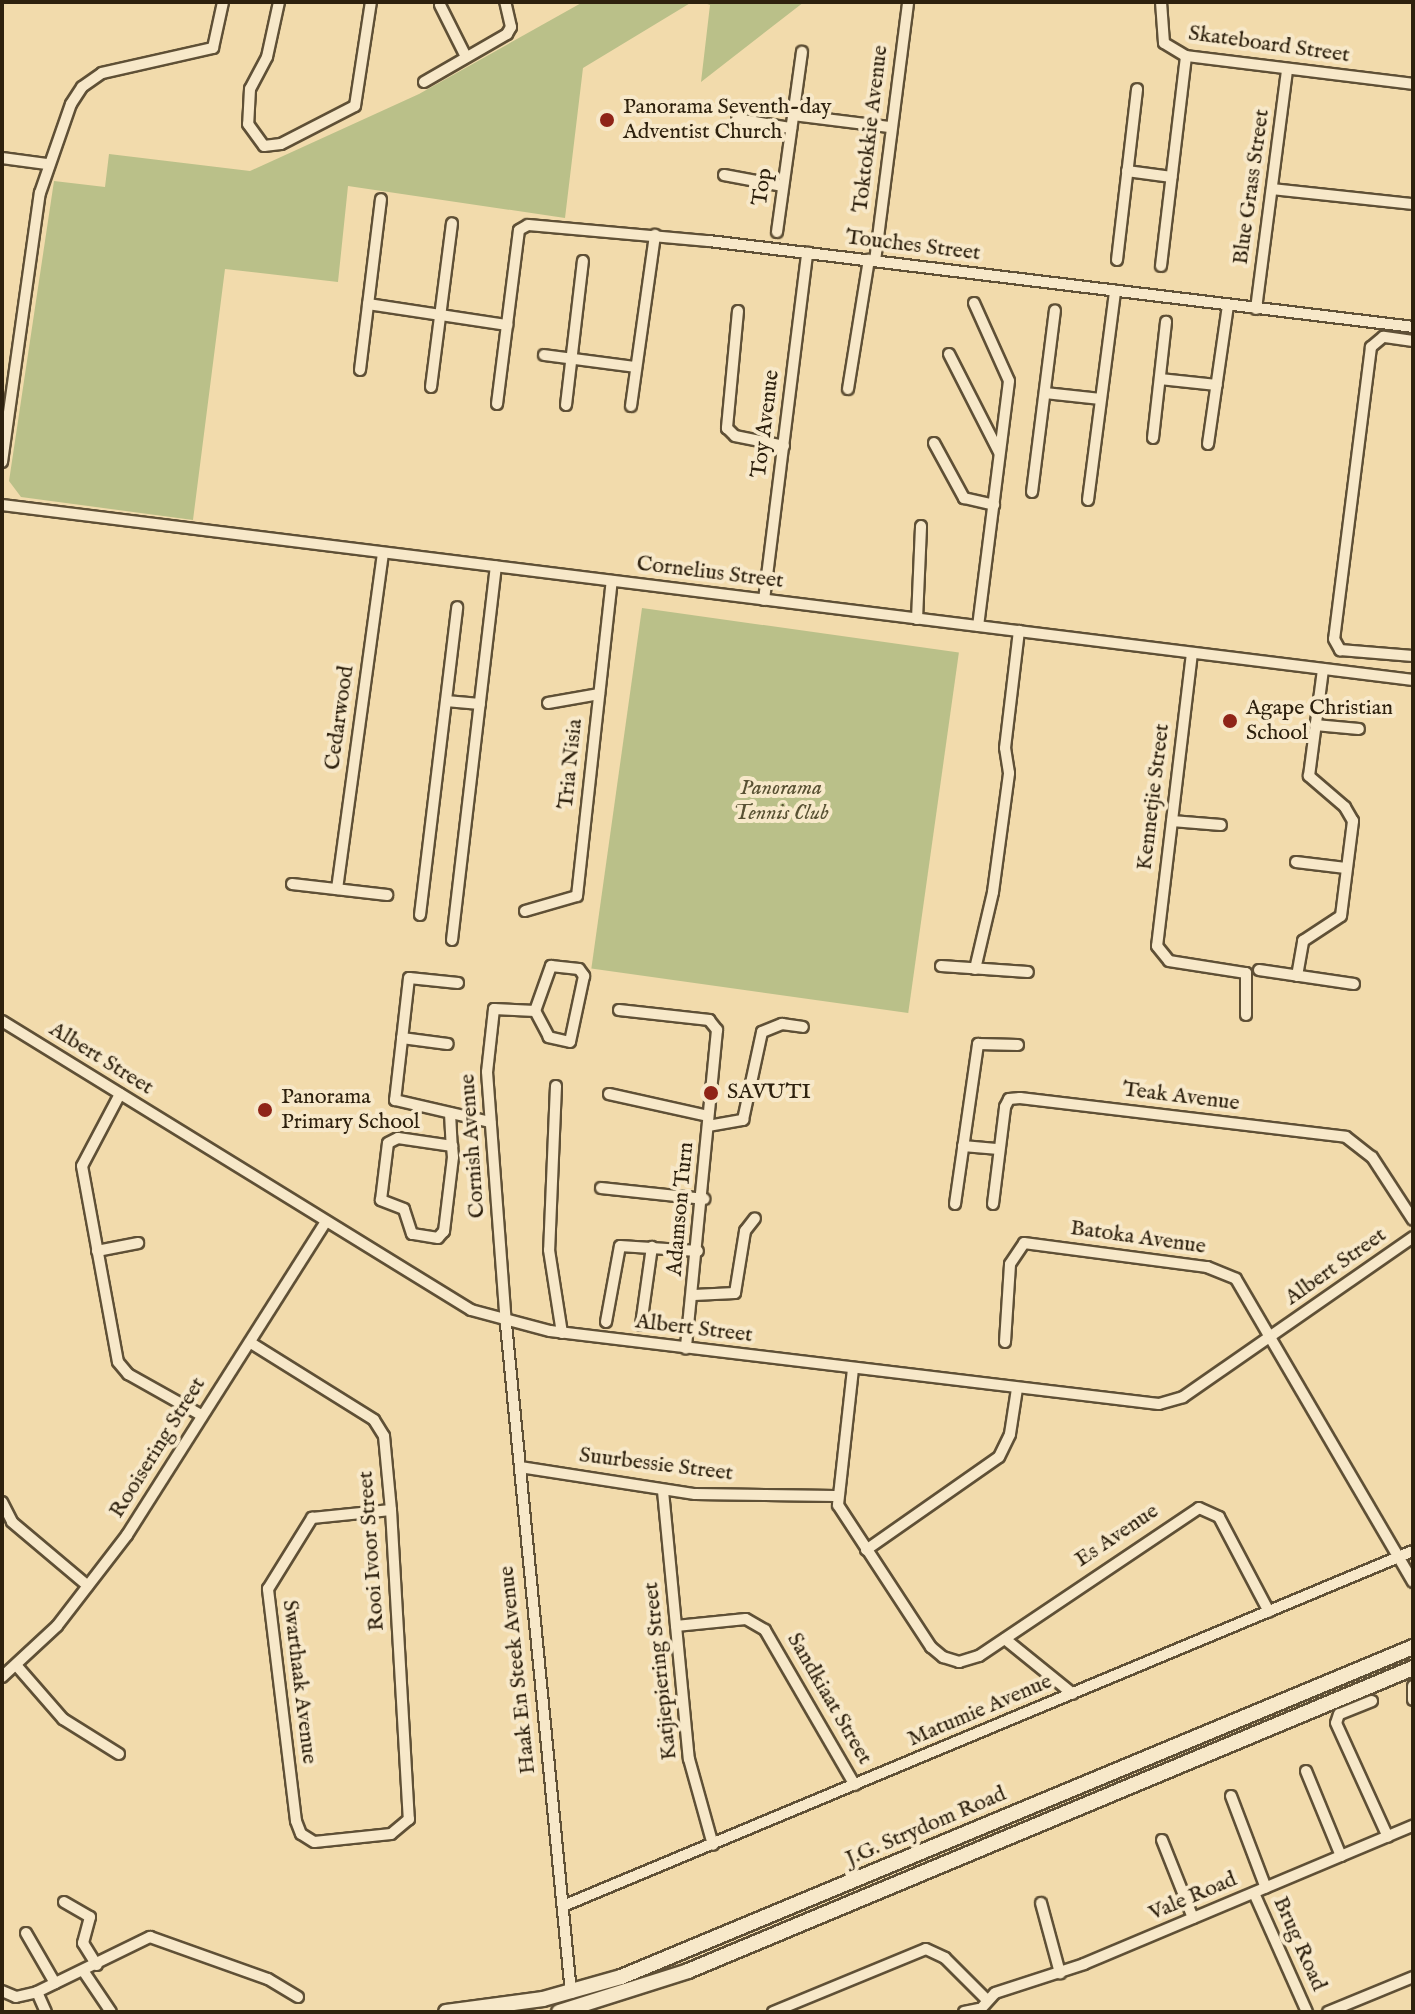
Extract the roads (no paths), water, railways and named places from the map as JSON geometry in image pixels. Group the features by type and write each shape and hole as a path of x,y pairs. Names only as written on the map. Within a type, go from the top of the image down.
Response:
{"street":[{"path":"2,462 47,164 82,87 114,68 213,48 223,2"},
{"path":"279,2 267,57 250,89 248,124 264,146 281,144 355,106 371,2"},
{"path":"424,82 507,34 511,27 505,2"},
{"name":"Toktokkie Avenue","path":"848,389 872,260 908,2"},
{"name":"Skateboard Street","path":"1161,2 1164,43 1186,56 1413,84"},
{"path":"440,5 466,57"},
{"name":"Top","path":"777,232 802,52"},
{"path":"1161,266 1186,56"},
{"name":"Blue Grass Street","path":"1256,309 1287,69"},
{"path":"1117,260 1137,89"},
{"path":"793,115 889,127"},
{"path":"737,119 791,128"},
{"path":"2,158 47,164"},
{"path":"1127,171 1172,177"},
{"path":"724,175 783,186"},
{"path":"1272,189 1413,204"},
{"path":"360,370 381,199"},
{"path":"431,387 452,223"},
{"name":"Touches Street","path":"507,325 519,230 528,225 655,235 872,260 1413,327"},
{"path":"631,406 655,235"},
{"name":"Toy Avenue","path":"764,600 807,253"},
{"path":"566,405 583,261"},
{"path":"1088,500 1115,291"},
{"path":"974,303 1009,375 978,626"},
{"path":"368,304 507,325 497,404"},
{"path":"1208,444 1228,305"},
{"path":"1032,492 1055,310"},
{"path":"738,311 727,428 735,436 784,446"},
{"path":"1153,438 1166,322"},
{"path":"1413,341 1383,337 1371,347 1334,639 1340,650 1413,656"},
{"path":"949,354 999,452"},
{"path":"544,355 635,367"},
{"path":"1160,379 1217,385"},
{"path":"1045,393 1101,399"},
{"path":"934,443 964,498 994,505"},
{"name":"Cornelius Street","path":"2,505 1413,680"},
{"path":"917,619 921,526"},
{"name":"Cedarwood","path":"337,889 383,553"},
{"path":"452,940 496,567"},
{"name":"Tria Nisia","path":"525,911 577,896 612,581"},
{"path":"420,915 457,607"},
{"path":"975,969 993,892 1009,773 1005,748 1019,631"},
{"name":"Kennetjie Street","path":"1192,653 1157,946 1169,961 1246,973 1246,1015"},
{"path":"1297,976 1300,945 1341,916 1353,821 1345,807 1309,776 1323,669"},
{"path":"548,703 599,694"},
{"path":"446,701 480,704"},
{"path":"1315,725 1359,729"},
{"path":"1172,821 1221,825"},
{"path":"1296,862 1346,868"},
{"path":"292,884 387,895"},
{"path":"941,966 1028,972"},
{"path":"548,967 582,971 572,1041 549,1037 535,1011 548,967"},
{"path":"1259,970 1354,984"},
{"path":"458,983 409,978 395,1101 490,1122"},
{"name":"Cornish Avenue","path":"506,1324 487,1053 492,1011 504,1006 535,1011"},
{"path":"609,1094 708,1116 714,1023 619,1010"},
{"name":"Albert Street","path":"2,1021 325,1223 471,1310 506,1324 562,1333 1017,1389 1169,1403 1272,1336 1413,1237"},
{"name":"Adamson Turn","path":"686,1348 704,1199 708,1116 743,1120 762,1032 782,1024 803,1027"},
{"path":"402,1038 448,1044"},
{"path":"955,1204 978,1044 1018,1045"},
{"path":"556,1086 549,1250 562,1333"},
{"path":"120,1094 83,1161 120,1366 201,1415"},
{"name":"Teak Avenue","path":"993,1204 1005,1107 1012,1098 1346,1137 1372,1157 1413,1220"},
{"path":"450,1113 452,1146 444,1231 438,1238 412,1234 404,1209 381,1200 388,1143 398,1138 452,1146"},
{"path":"963,1146 999,1149"},
{"path":"601,1188 704,1199"},
{"name":"Adamson Turn","path":"694,1295 735,1293 745,1231 755,1218"},
{"name":"Rooisering Street","path":"2,1677 88,1586 127,1535 325,1223"},
{"path":"97,1251 138,1243"},
{"name":"Batoka Avenue","path":"1005,1342 1010,1264 1018,1247 1030,1243 1223,1272 1246,1290 1413,1582"},
{"path":"606,1322 620,1246 698,1251"},
{"path":"641,1325 652,1247"},
{"name":"Haak En Steek Avenue","path":"506,1324 571,1993 568,2011"},
{"name":"Rooi Ivoor Street","path":"251,1343 379,1425 391,1510 409,1819 405,1827"},
{"path":"853,1369 835,1496 866,1550 999,1457 1010,1434 1017,1389"},
{"name":"Suurbessie Street","path":"520,1467 663,1491 835,1496"},
{"name":"Katjiepiering Street","path":"663,1491 691,1769 713,1845"},
{"path":"2,1502 7,1524 88,1586"},
{"name":"Es Avenue","path":"866,1550 931,1647 948,1660 973,1659 1199,1508 1219,1517 1269,1612"},
{"name":"Swarthaak Avenue","path":"391,1510 312,1518 271,1581 267,1602 301,1834 320,1842 383,1836 405,1827"},
{"name":"Matumie Avenue","path":"563,1906 1413,1551"},
{"name":"Sandkiaat Street","path":"676,1626 746,1619 765,1630 855,1785"},
{"path":"1005,1639 1073,1694"},
{"name":"J.G. Strydom Road","path":"446,2012 571,1993 681,1953 1413,1647"},
{"path":"16,1665 63,1719 119,1754"},
{"name":"J.G. Strydom Road","path":"568,2011 688,1971 1413,1668"},
{"path":"1413,1686 1413,1700"},
{"path":"1372,1701 1339,1714 1336,1723 1388,1837"},
{"path":"1306,1771 1341,1856"},
{"path":"1231,1796 1266,1888"},
{"name":"Vale Road","path":"986,1999 1060,1973 1413,1826"},
{"path":"1162,1840 1193,1918"},
{"name":"Brug Road","path":"1254,1893 1307,2012"},
{"path":"64,1902 90,1917 83,1943 97,1965"},
{"path":"1041,1903 1060,1973"},
{"path":"26,1933 55,1983"},
{"path":"2,1991 16,1997 37,1992 84,1972 144,1937 155,1937 268,1979 298,1997"},
{"path":"773,2012 926,1949 945,1958 986,1999 978,2011 964,2012"},
{"path":"84,1972 111,2012"},
{"path":"1328,2012 1413,1977"},
{"path":"37,1992 46,2012"}],"place":[{"name":"Panorama Seventh-day Adventist Church","path":"607,120"},
{"name":"Agape Christian School","path":"1230,721"},
{"name":"SAVUTI","path":"711,1093"},
{"name":"Panorama Primary School","path":"265,1110"}],"park label":[{"name":"Panorama Tennis Club","path":"781,800"}]}
